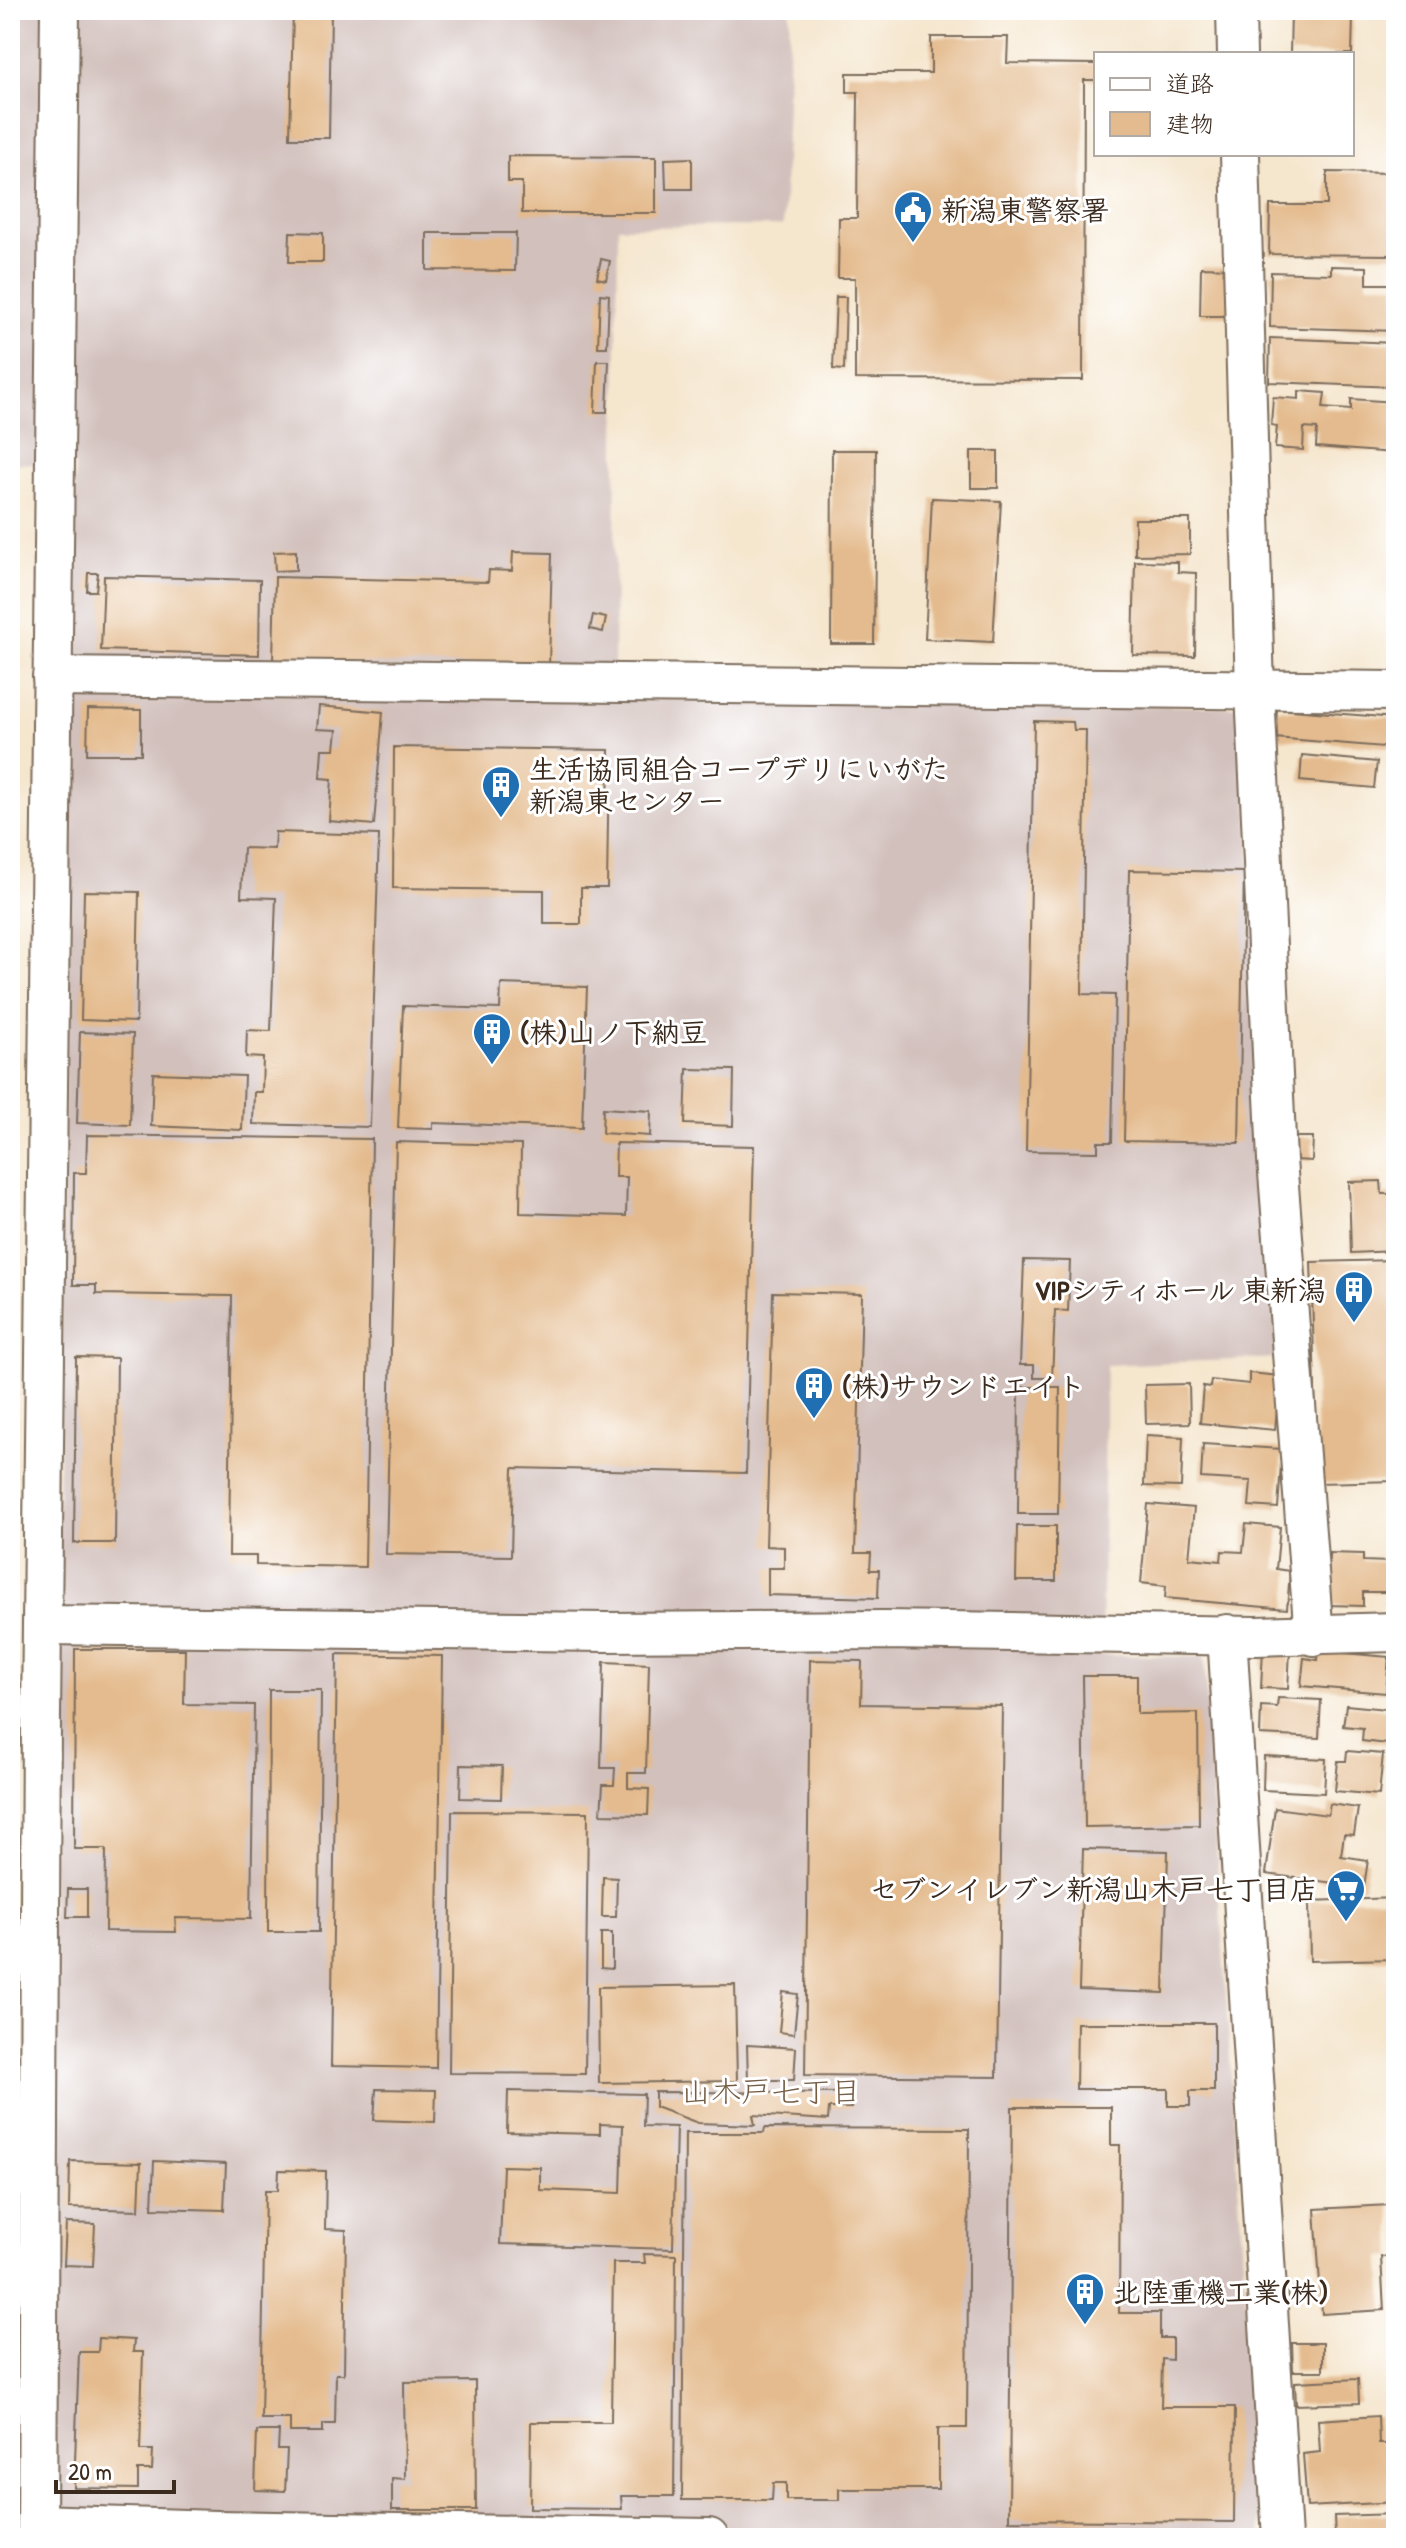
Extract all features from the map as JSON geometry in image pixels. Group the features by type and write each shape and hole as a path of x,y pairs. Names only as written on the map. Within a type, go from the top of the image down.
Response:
{"street":[{"path":"60,10 37,2531 215,2530 709,2538"},
{"path":"1236,10 1237,52"},
{"path":"1240,156 1255,691 1277,1160 1314,1636"},
{"path":"52,677 1396,691"},
{"path":"43,1625 1314,1636 1396,1632"},
{"path":"1227,1634 1282,2538"}],"shaded area":[{"path":"10,10 790,10 783,226 618,227 614,672 72,664 75,465 10,463"},
{"path":"71,690 1242,707 1279,1358 1106,1365 1101,1655 1204,1657 1261,2538 42,2538"}],"building":[{"path":"293,10 331,10 329,138 290,138"},
{"path":"1291,13 1353,14 1352,52 1290,52"},
{"path":"931,37 1008,37 1007,63 1094,64 1094,80 1084,80 1083,380 855,379 855,278 838,278 839,218 857,218 858,92 847,92 847,73 931,73"},
{"path":"508,156 656,157 656,213 522,213 522,182 508,182"},
{"path":"692,158 692,189 666,189 665,159"},
{"path":"1327,172 1396,173 1395,255 1269,254 1270,205 1327,205"},
{"path":"290,232 323,233 323,262 289,262"},
{"path":"427,233 516,233 515,271 427,270"},
{"path":"601,259 610,261 606,280 597,278"},
{"path":"1331,266 1367,267 1367,284 1396,284 1396,331 1270,327 1271,272 1331,274"},
{"path":"1201,267 1232,268 1232,316 1200,316"},
{"path":"600,294 609,295 607,347 598,347"},
{"path":"836,297 846,297 844,370 833,369"},
{"path":"1270,338 1396,343 1396,387 1269,382"},
{"path":"597,361 609,361 607,412 595,412"},
{"path":"1299,391 1325,393 1323,408 1351,410 1351,399 1396,402 1393,453 1316,447 1317,429 1304,428 1303,450 1275,448 1277,426 1271,425 1273,397 1299,399"},
{"path":"832,450 876,450 874,644 831,644"},
{"path":"971,451 998,451 998,488 971,488"},
{"path":"932,498 1001,501 993,642 925,639"},
{"path":"1135,519 1190,519 1190,554 1135,555"},
{"path":"296,551 296,570 275,571 274,552"},
{"path":"513,552 552,553 549,667 273,661 275,577 488,582 489,570 512,571"},
{"path":"1135,561 1178,562 1178,572 1196,573 1195,656 1133,655"},
{"path":"88,573 98,573 96,591 87,591"},
{"path":"104,576 260,580 259,655 101,650"},
{"path":"593,615 606,618 603,632 590,629"},
{"path":"319,706 383,712 374,825 329,821 332,779 320,778 322,749 335,749 337,730 317,729"},
{"path":"88,709 141,710 141,754 87,754"},
{"path":"1277,709 1396,718 1396,748 1275,738"},
{"path":"1034,721 1073,722 1074,730 1086,730 1082,994 1115,995 1112,1142 1098,1142 1098,1152 1026,1151"},
{"name":"生活協同組合コープデリにいがた 新潟東センター","path":"394,747 609,750 607,888 581,888 581,924 544,924 544,890 393,888"},
{"path":"1302,755 1377,762 1374,788 1300,781"},
{"path":"275,832 379,835 370,1127 253,1124 254,1092 262,1092 263,1058 246,1057 247,1030 271,1031 276,898 241,897 243,848 274,849"},
{"path":"1129,870 1244,872 1239,1143 1124,1141"},
{"path":"84,891 139,892 136,1022 81,1020"},
{"name":"(株)山ノ下納豆","path":"501,984 587,987 582,1128 433,1123 433,1129 398,1128 403,1006 500,1009"},
{"path":"80,1032 133,1034 130,1125 77,1123"},
{"path":"687,1069 734,1070 733,1126 685,1124"},
{"path":"153,1073 244,1076 242,1130 151,1126"},
{"path":"603,1108 651,1111 650,1136 602,1133"},
{"path":"87,1135 372,1139 365,1567 256,1565 256,1556 229,1556 232,1296 96,1294 96,1285 73,1285 74,1173 86,1173"},
{"path":"1295,1137 1313,1137 1312,1161 1294,1160"},
{"path":"396,1142 521,1145 520,1213 626,1216 627,1177 615,1177 616,1143 754,1146 746,1473 513,1468 511,1556 386,1554"},
{"path":"1381,1181 1382,1194 1396,1194 1396,1251 1351,1253 1349,1182"},
{"path":"1024,1260 1070,1261 1068,1311 1055,1310 1052,1378 1034,1378 1034,1365 1020,1365"},
{"name":"VIPシティホール 東新潟","path":"1396,1260 1396,1481 1318,1483 1311,1262"},
{"name":"(株)サウンドエイト","path":"773,1292 862,1294 855,1553 871,1553 870,1570 879,1570 878,1598 768,1595 768,1568 784,1568 784,1547 766,1546"},
{"path":"76,1357 117,1358 115,1543 74,1543"},
{"path":"1249,1373 1280,1376 1275,1430 1200,1423 1203,1386 1210,1387 1211,1380 1249,1384"},
{"path":"1189,1384 1190,1423 1146,1424 1145,1385"},
{"path":"1019,1387 1060,1387 1058,1514 1018,1514"},
{"path":"1146,1435 1183,1437 1181,1487 1144,1486"},
{"path":"1203,1444 1282,1449 1278,1508 1249,1506 1251,1481 1201,1478"},
{"path":"1148,1504 1194,1508 1189,1558 1221,1561 1222,1551 1243,1552 1246,1524 1280,1527 1276,1569 1290,1571 1287,1609 1165,1598 1166,1586 1141,1583"},
{"path":"1017,1526 1056,1526 1056,1581 1016,1581"},
{"path":"1390,1540 1396,1540 1396,1603 1386,1602 1386,1592 1363,1592 1363,1606 1328,1605 1329,1553 1363,1554 1363,1561 1389,1562"},
{"path":"75,1649 185,1649 184,1704 254,1705 251,1919 175,1918 176,1932 105,1931 106,1849 74,1849"},
{"path":"1263,1650 1290,1651 1288,1689 1261,1688"},
{"path":"1319,1651 1389,1657 1386,1693 1301,1686 1304,1658 1318,1660"},
{"path":"337,1654 442,1656 436,2068 331,2066"},
{"path":"810,1660 862,1661 861,1704 1002,1706 997,2077 805,2075"},
{"path":"604,1662 649,1664 646,1773 628,1773 628,1788 649,1789 648,1815 601,1814 603,1785 614,1785 615,1768 601,1768"},
{"path":"1083,1676 1137,1676 1137,1714 1198,1713 1199,1825 1085,1827"},
{"path":"269,1690 321,1690 319,1932 268,1932"},
{"path":"1278,1698 1321,1700 1319,1738 1260,1735 1261,1706 1277,1707"},
{"path":"1346,1705 1396,1710 1396,1745 1362,1741 1363,1728 1343,1726"},
{"path":"1347,1751 1383,1754 1379,1795 1335,1791 1338,1761 1346,1761"},
{"path":"1264,1756 1326,1759 1324,1793 1263,1790"},
{"path":"461,1765 502,1766 501,1799 460,1798"},
{"path":"1330,1804 1358,1808 1354,1835 1344,1834 1341,1856 1368,1860 1364,1887 1266,1874 1275,1808 1328,1815"},
{"path":"452,1811 588,1812 585,2074 449,2073"},
{"path":"1083,1849 1168,1851 1164,1993 1079,1990"},
{"path":"603,1877 617,1878 616,1917 602,1917"},
{"path":"68,1889 87,1889 87,1917 67,1917"},
{"path":"1396,1898 1396,1959 1310,1961 1309,1901"},
{"path":"601,1933 612,1933 612,1969 601,1968"},
{"path":"735,1985 737,2081 599,2083 598,1987"},
{"path":"783,1992 798,1994 794,2034 779,2032"},
{"path":"1077,2023 1214,2023 1214,2091 1190,2091 1190,2106 1168,2106 1168,2089 1076,2089"},
{"path":"747,2045 796,2048 794,2080 748,2080"},
{"path":"376,2089 436,2090 435,2122 374,2120"},
{"path":"508,2091 644,2094 643,2126 676,2127 673,2249 500,2244 503,2166 540,2167 540,2190 621,2193 623,2125 600,2124 600,2134 507,2132"},
{"path":"655,2092 849,2093 851,2108 829,2108 828,2120 753,2115 755,2125 698,2123 655,2107"},
{"name":"北陸重機工業(株)","path":"1012,2107 1111,2107 1111,2145 1120,2145 1119,2313 1160,2313 1160,2338 1172,2338 1172,2360 1162,2359 1161,2407 1235,2407 1234,2522 1009,2520"},
{"path":"765,2128 969,2129 967,2428 938,2428 938,2489 839,2489 839,2500 786,2500 786,2483 773,2483 772,2500 682,2500 685,2133 764,2133"},
{"path":"70,2161 141,2163 139,2210 69,2208"},
{"path":"154,2161 226,2164 224,2210 152,2208"},
{"path":"279,2170 326,2171 325,2229 346,2230 344,2374 336,2374 335,2424 323,2424 323,2432 290,2432 290,2419 261,2419 265,2190 278,2190"},
{"path":"1390,2205 1393,2256 1381,2257 1384,2310 1322,2314 1315,2209"},
{"path":"66,2223 95,2224 93,2266 64,2265"},
{"path":"644,2254 676,2255 674,2496 621,2496 622,2509 530,2508 531,2422 611,2422 613,2263 645,2263"},
{"path":"99,2338 134,2340 133,2352 143,2352 140,2450 153,2450 152,2470 138,2470 138,2489 74,2488 79,2352 98,2352"},
{"path":"1292,2343 1323,2343 1323,2371 1293,2371"},
{"path":"1358,2379 1359,2403 1296,2405 1295,2382"},
{"path":"475,2381 476,2510 392,2510 392,2478 405,2479 404,2382"},
{"path":"1378,2416 1379,2444 1392,2444 1396,2502 1307,2507 1303,2454 1320,2452 1318,2420"},
{"path":"257,2431 279,2431 278,2450 287,2450 285,2491 255,2490"},
{"path":"1396,2514 1396,2538 1335,2538 1334,2516"}],"place":[{"name":"新潟東警察署","path":"913,244"},
{"name":"生活協同組合コープデリにいがた 新潟東センター","path":"501,819"},
{"name":"(株)山ノ下納豆","path":"492,1066"},
{"name":"VIPシティホール 東新潟","path":"1354,1324"},
{"name":"(株)サウンドエイト","path":"814,1420"},
{"name":"セブンイレブン新潟山木戸七丁目店","path":"1346,1923"},
{"name":"北陸重機工業(株)","path":"1085,2326"}],"district":[{"name":"山木戸七丁目","path":"771,2092"}]}
